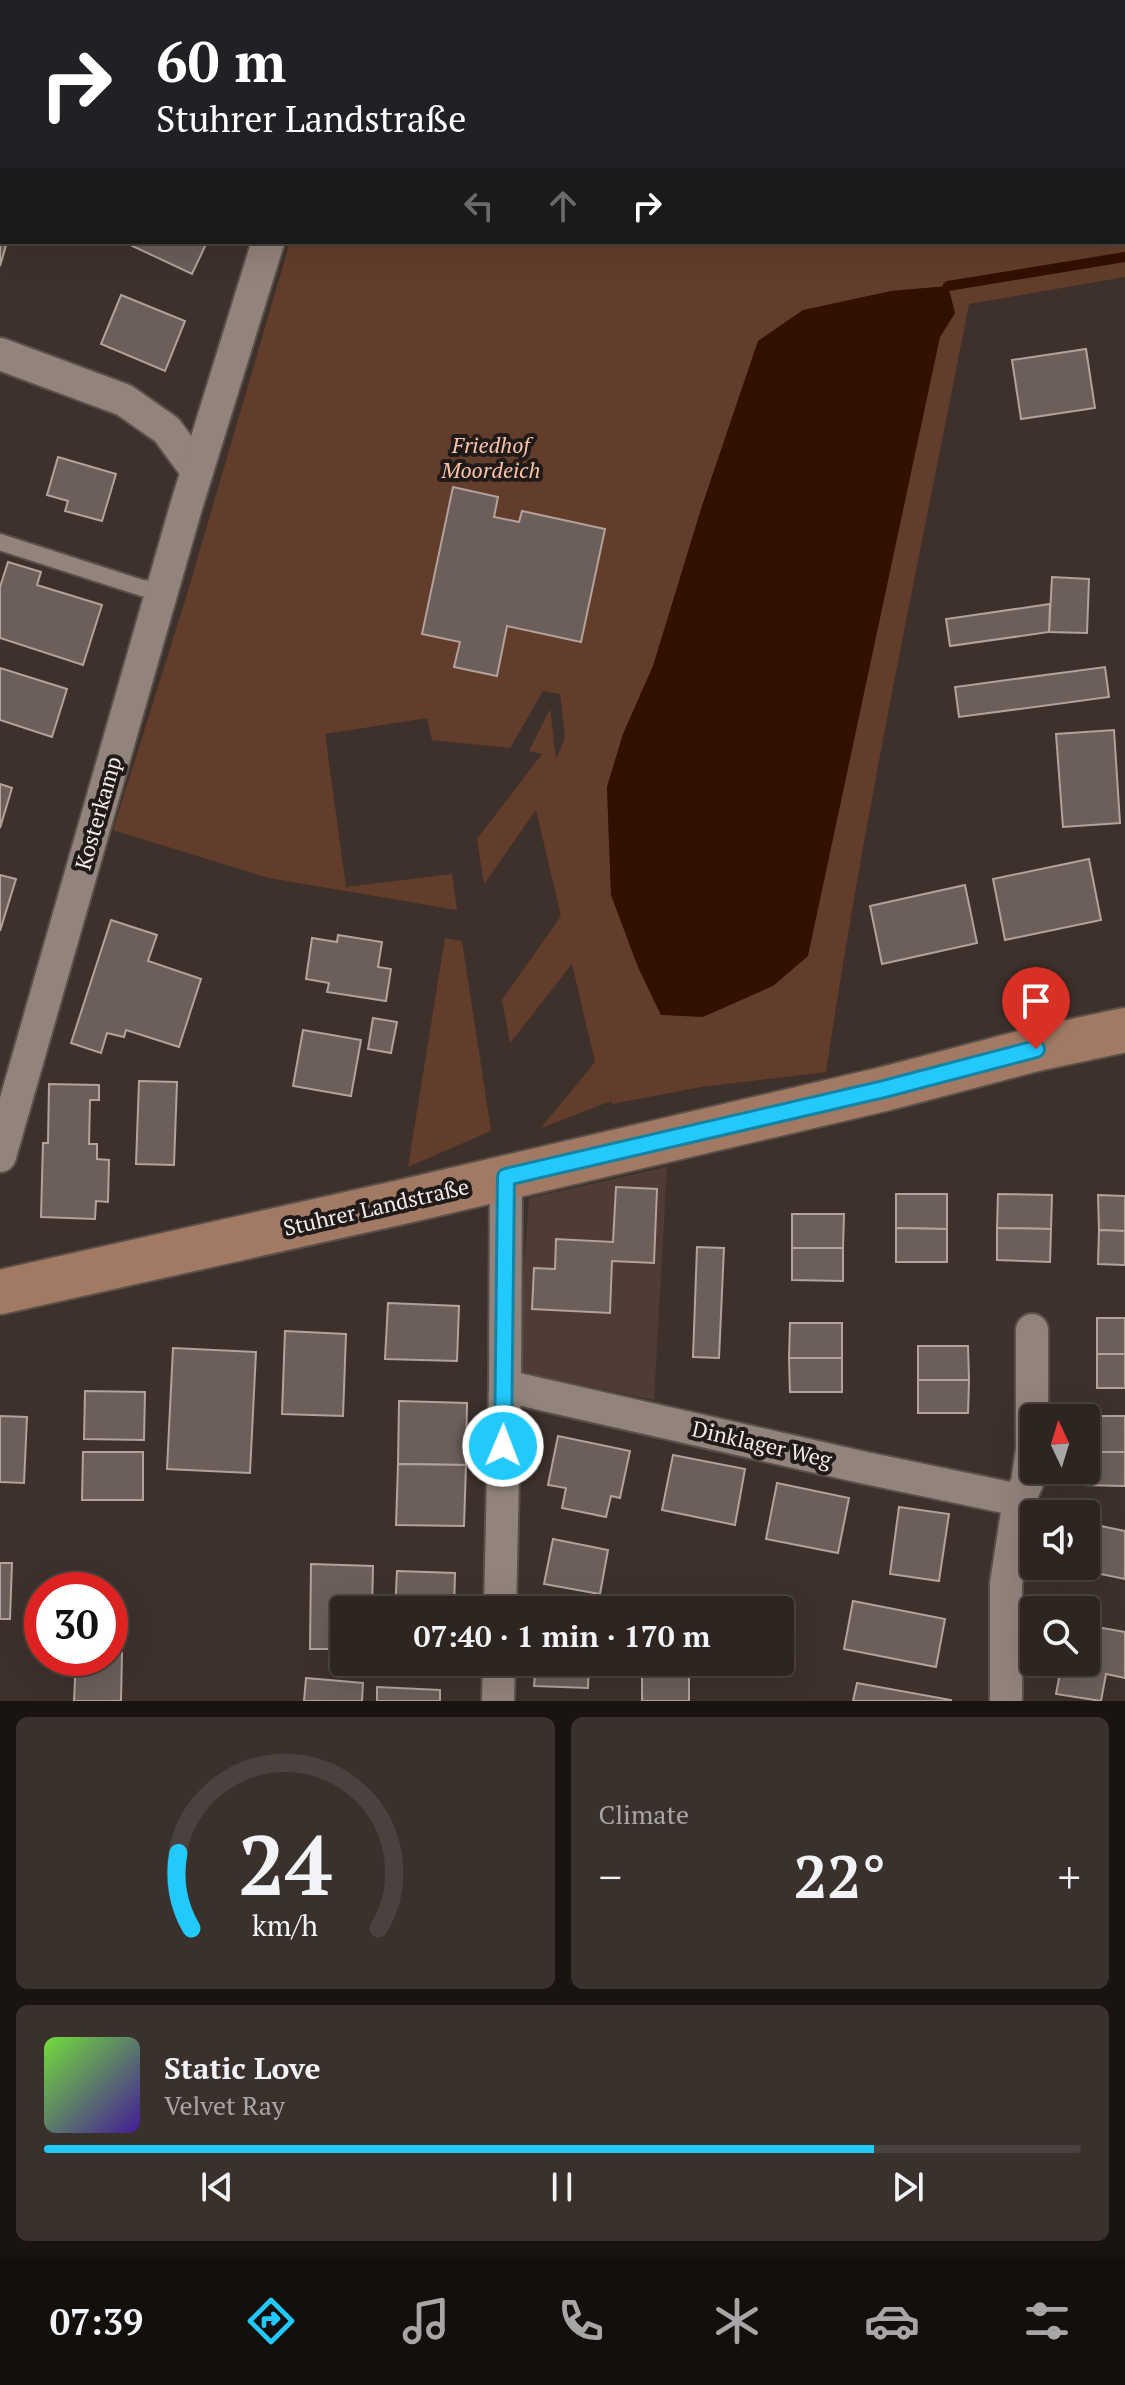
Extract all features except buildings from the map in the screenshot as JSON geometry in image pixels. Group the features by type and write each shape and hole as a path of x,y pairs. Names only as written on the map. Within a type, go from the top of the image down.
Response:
{"main road":[{"name":"Stuhrer Landstraße","path":"0,1292 884,1089 1036,1049 1125,1030"}],"street":[{"name":"Kosterkamp","path":"0,1156 162,590 267,244"},
{"path":"0,354 124,400 167,430 197,471"},
{"path":"500,1596 506,1177"},
{"path":"1006,1701 1006,1584 1019,1500 1027,1483 1032,1450 1032,1330"},
{"name":"Dinklager Weg","path":"505,1386 1019,1500"},
{"path":"498,1701 499,1676"}],"lane":[{"path":"0,542 142,588 162,590"}],"shaded area":[{"path":"948,286 955,313 940,337 808,956 773,986 703,1017 661,1015 638,967 611,895 607,787 623,734 653,666 702,506 758,341 803,310 891,291"},
{"path":"667,1167 654,1400 517,1371 529,1198"}],"green space":[{"name":"Friedhof Moordeich","path":"289,244 1125,244 1125,277 969,304 875,783 826,1072 701,1087 612,1104 611,1101 541,1128 595,1062 572,964 510,1043 502,1000 561,916 536,810 484,884 477,839 542,754 529,751 550,709 556,760 565,737 560,694 543,691 510,748 432,740 427,718 325,734 346,887 452,874 457,910 269,878 113,830 185,601","holes":["948,286 955,313 940,337 661,1015 638,967 611,895 607,787 623,734 653,666 702,506 758,341 891,291"]},
{"path":"445,938 462,941 491,1131 408,1167"}],"waterway":[{"path":"948,286 1125,257"}],"route":[{"path":"503,1446 506,1177 884,1089 1036,1049"}]}
